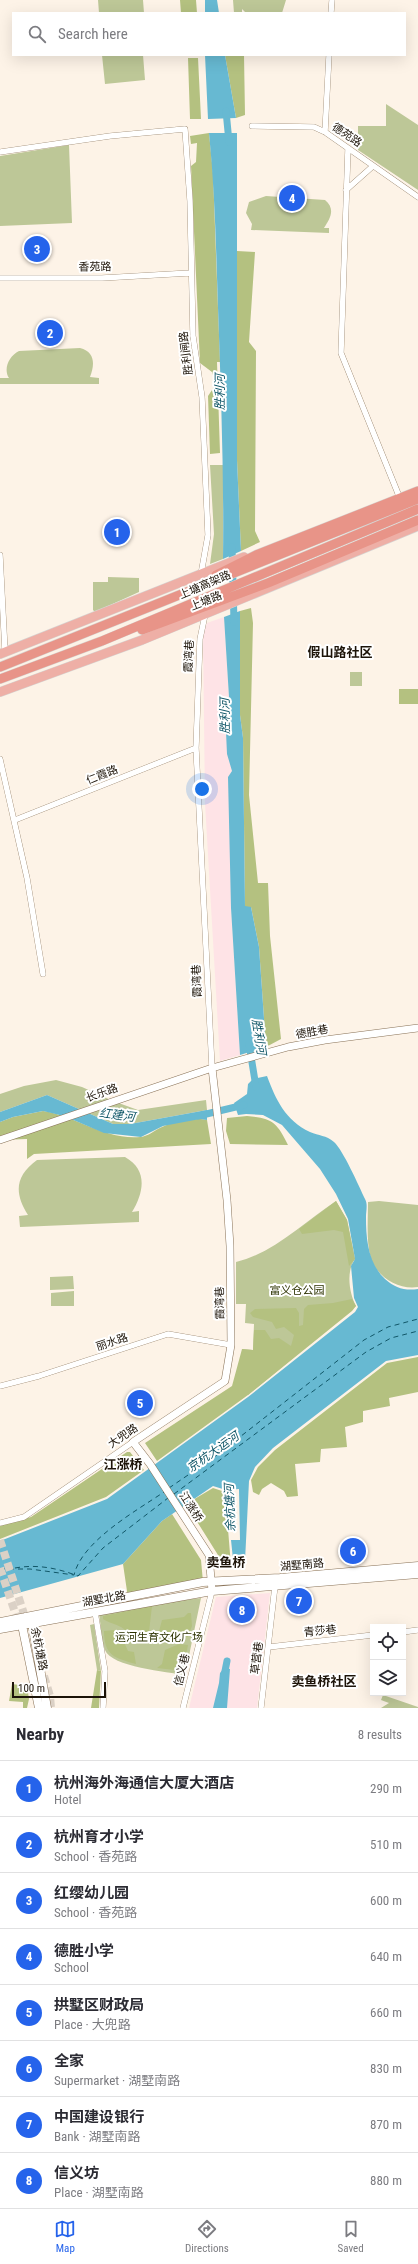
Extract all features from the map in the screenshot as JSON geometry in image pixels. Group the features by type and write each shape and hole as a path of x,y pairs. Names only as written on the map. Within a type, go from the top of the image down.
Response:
{"highway":[{"path":"106,626 146,604 217,575 256,555 418,490"},
{"name":"上塘高架路","path":"0,667 106,626 418,499"},
{"name":"上塘高架路","path":"0,679 102,641 418,509"},
{"path":"102,641 144,630 268,583 418,520"}],"main road":[{"path":"3,652 399,496 418,490"},
{"name":"上塘路","path":"0,692 205,615 418,526"},
{"name":"湖墅南路","path":"211,1582 418,1566"},
{"name":"湖墅南路","path":"212,1591 418,1574"},
{"name":"湖墅北路","path":"0,1622 211,1582"},
{"name":"湖墅北路","path":"0,1629 212,1591"},
{"name":"余杭塘路","path":"39,1708 22,1625 26,1616 32,1623 47,1708"}],"street":[{"path":"331,12 332,0"},
{"path":"325,132 329,56"},
{"name":"德苑路","path":"252,126 314,127 325,132 418,197"},
{"name":"胜利闸路","path":"0,152 110,136 185,129 190,201 190,274 194,353 202,396 208,535 201,574"},
{"path":"348,148 341,353 399,496"},
{"path":"346,190 374,166"},
{"name":"香苑路","path":"0,278 102,278 190,274"},
{"path":"0,555 3,652"},
{"name":"霞湾巷","path":"205,615 200,639 196,748 212,1068 230,1238 231,1345"},
{"name":"仁霞路","path":"15,820 196,748"},
{"path":"0,759 15,820 43,974"},
{"name":"德胜巷","path":"212,1068 325,1040 418,1028"},
{"name":"长乐路","path":"0,1140 102,1104 212,1068"},
{"name":"丽水路","path":"0,1386 39,1376 168,1334 231,1345"},
{"name":"大兜路","path":"0,1523 24,1517 225,1381 231,1358 231,1345"},
{"name":"江涨桥","path":"133,1442 150,1464 209,1555 212,1591"},
{"name":"草营巷","path":"261,1708 275,1586"},
{"name":"信义巷","path":"183,1708 212,1591"},
{"path":"96,1612 105,1671 103,1708"},
{"path":"406,1632 418,1630"},
{"name":"青莎巷","path":"269,1647 370,1635"}],"shaded area":[{"path":"224,617 229,697 226,700 226,732 232,771 231,908 240,1055 220,1061 205,803 203,634 207,623"},
{"path":"270,1593 257,1708 189,1708 216,1597"}],"green space":[{"path":"98,0 143,0 144,12 99,12"},
{"path":"180,0 196,0 197,12 181,12"},
{"path":"233,0 286,0 282,12 245,12 242,9 242,12 234,12"},
{"path":"102,56 143,56 145,80 105,84"},
{"path":"225,56 244,56 245,115 236,118"},
{"path":"188,58 198,58 201,119 190,119"},
{"path":"386,104 418,125 418,190 358,150 358,126 386,126"},
{"path":"209,133 213,173 220,362 217,362 220,453 210,454 208,396 216,384 212,372 200,363 191,166 196,162 197,143 191,144 190,136"},
{"path":"69,145 72,223 0,226 0,156"},
{"path":"266,196 325,200 331,210 330,218 324,228 329,228 329,233 251,230 252,224 246,213 249,202"},
{"path":"237,251 255,252 249,342 256,351 255,531 260,542 241,551 237,460"},
{"path":"80,348 89,352 93,363 90,377 99,378 99,384 0,384 0,378 9,378 7,374 8,363 12,356 19,351"},
{"path":"210,465 223,465 223,559 210,564 214,534"},
{"path":"108,577 139,578 139,592 95,612 93,610 93,582 108,582"},
{"path":"251,608 253,623 249,795 258,883 268,883 270,936 281,1039 266,1047 259,947 251,907 245,907 243,738 240,715 240,611"},
{"path":"350,672 362,672 362,686 350,686"},
{"path":"399,689 418,689 418,704 399,704"},
{"path":"56,1080 82,1087 138,1110 206,1100 207,1110 130,1124 113,1124 47,1095 0,1112 0,1094 24,1086"},
{"path":"43,1111 114,1135 127,1137 143,1137 172,1123 202,1119 207,1120 211,1144 34,1154 27,1159 27,1139 0,1140 0,1122 13,1117"},
{"path":"247,1116 262,1118 273,1123 277,1126 288,1145 230,1144 226,1131 227,1118"},
{"path":"125,1157 137,1168 142,1182 139,1197 132,1212 139,1211 139,1222 20,1227 19,1216 28,1215 20,1199 19,1185 24,1172 37,1160"},
{"name":"富义仓公园","path":"336,1201 347,1220 355,1259 350,1270 350,1289 356,1306 248,1395 242,1349 253,1350 254,1324 245,1323 246,1304 236,1304 236,1262 263,1252 288,1236"},
{"path":"336,1201 347,1220 355,1259 349,1266 343,1232 334,1230 302,1234 299,1229"},
{"path":"379,1201 418,1205 418,1287 404,1287 390,1281 374,1266 369,1252 368,1202"},
{"path":"73,1276 74,1289 50,1290 50,1277"},
{"path":"74,1291 74,1306 51,1306 51,1293"},
{"path":"352,1299 356,1306 352,1311 248,1395 157,1461 145,1443 232,1386 242,1349 253,1350 254,1330 265,1330 271,1339 279,1338 291,1346 294,1335 284,1327 276,1329 272,1322 253,1317 250,1313 255,1309 296,1308 299,1313 299,1326 303,1325 304,1309 308,1305 333,1303"},
{"path":"418,1357 418,1392 389,1398 390,1406 363,1411 363,1422 345,1427 347,1447 321,1449 320,1462 295,1464 298,1496 287,1497 284,1491 271,1483 262,1489 259,1495 253,1492 251,1480 258,1467 275,1450 387,1363"},
{"path":"127,1452 130,1452 144,1470 106,1497 0,1539 0,1526 31,1517"},
{"path":"213,1488 225,1492 231,1566 222,1567 218,1555 186,1504"},
{"path":"172,1514 201,1560 203,1582 128,1598 123,1564 162,1521"},
{"name":"运河生育文化广场","path":"201,1598 185,1675 128,1665 109,1656 105,1650 99,1614 111,1609"},
{"path":"152,1606 149,1632 138,1641 131,1640 123,1628 103,1619 103,1616"},
{"path":"188,1613 191,1613 192,1626 188,1637 162,1640 158,1635 162,1620 184,1617"},
{"path":"94,1624 101,1671 97,1670 90,1625"},
{"path":"114,1630 123,1640 128,1651 134,1652 136,1664 117,1658 109,1651 106,1646 104,1631"},
{"path":"179,1644 188,1645 183,1671 157,1668 162,1664 165,1650"},
{"path":"97,1670 101,1671 99,1708 91,1708"},
{"path":"12,1684 27,1686 29,1699 27,1708 23,1708 23,1702 9,1701"},
{"path":"383,1696 386,1696 418,1708 381,1708 389,1703 381,1700"}],"water":[{"path":"205,0 217,0 219,12 205,12"},
{"path":"205,56 225,56 236,118 208,119"},
{"path":"209,133 237,133 237,460 241,551 223,559 223,465 220,371 215,220"},
{"path":"240,611 240,715 243,738 245,906 251,907 259,947 266,1047 240,1055 231,908 228,777 232,771 227,754 226,732 221,731 221,701 226,700 229,697 224,617"},
{"name":"京杭大运河","path":"267,1076 282,1108 294,1122 310,1132 334,1142 346,1160 366,1201 366,1225 369,1250 379,1273 396,1287 409,1290 418,1289 418,1355 386,1361 273,1448 255,1467 249,1481 245,1561 237,1564 233,1559 231,1540 240,1540 239,1489 226,1490 213,1486 162,1521 123,1564 0,1598 0,1541 107,1499 248,1397 355,1312 358,1307 354,1298 351,1266 355,1259 348,1219 336,1194 320,1169 282,1125 263,1115 238,1115 234,1103 247,1094 248,1084 253,1079"},
{"path":"47,1095 113,1124 130,1124 207,1110 207,1120 200,1119 163,1126 141,1137 104,1133 64,1116 43,1111 13,1117 0,1122 0,1112"},
{"path":"224,1668 230,1669 227,1708 213,1708 220,1673"}],"waterway":[{"name":"胜利河","path":"226,111 229,142"},
{"name":"胜利河","path":"232,547 234,622"},
{"name":"胜利河","path":"249,1044 256,1087"},
{"name":"红建河","path":"198,1116 244,1105"},
{"name":"余杭塘河","path":"224,1676 227,1661"}],"ferry route":[{"path":"169,1488 213,1458 364,1340 388,1327 418,1319"},
{"path":"174,1494 366,1352 391,1338 418,1331"},
{"path":"0,1569 30,1569 74,1575 79,1562 99,1539 125,1518 164,1492"},
{"path":"15,1568 31,1566 47,1568 78,1576 103,1548 168,1498"},
{"path":"0,1571 10,1569"}],"tunnel":[{"path":"0,1540 27,1623"},
{"path":"0,1568 19,1624"},
{"path":"44,1676 50,1696 51,1708"}],"place":[{"name":"德胜小学","path":"292,198"},
{"name":"红缨幼儿园","path":"37,249"},
{"name":"杭州育才小学","path":"50,333"},
{"name":"杭州海外海通信大厦大酒店","path":"117,532"},
{"name":"拱墅区财政局","path":"140,1403"},
{"name":"全家","path":"353,1551"},
{"name":"中国建设银行","path":"299,1601"},
{"name":"信义坊","path":"242,1610"}],"district":[{"name":"假山路社区","path":"340,652"},
{"name":"江涨桥","path":"123,1464"},
{"name":"卖鱼桥","path":"226,1562"},
{"name":"卖鱼桥社区","path":"324,1681"}]}
